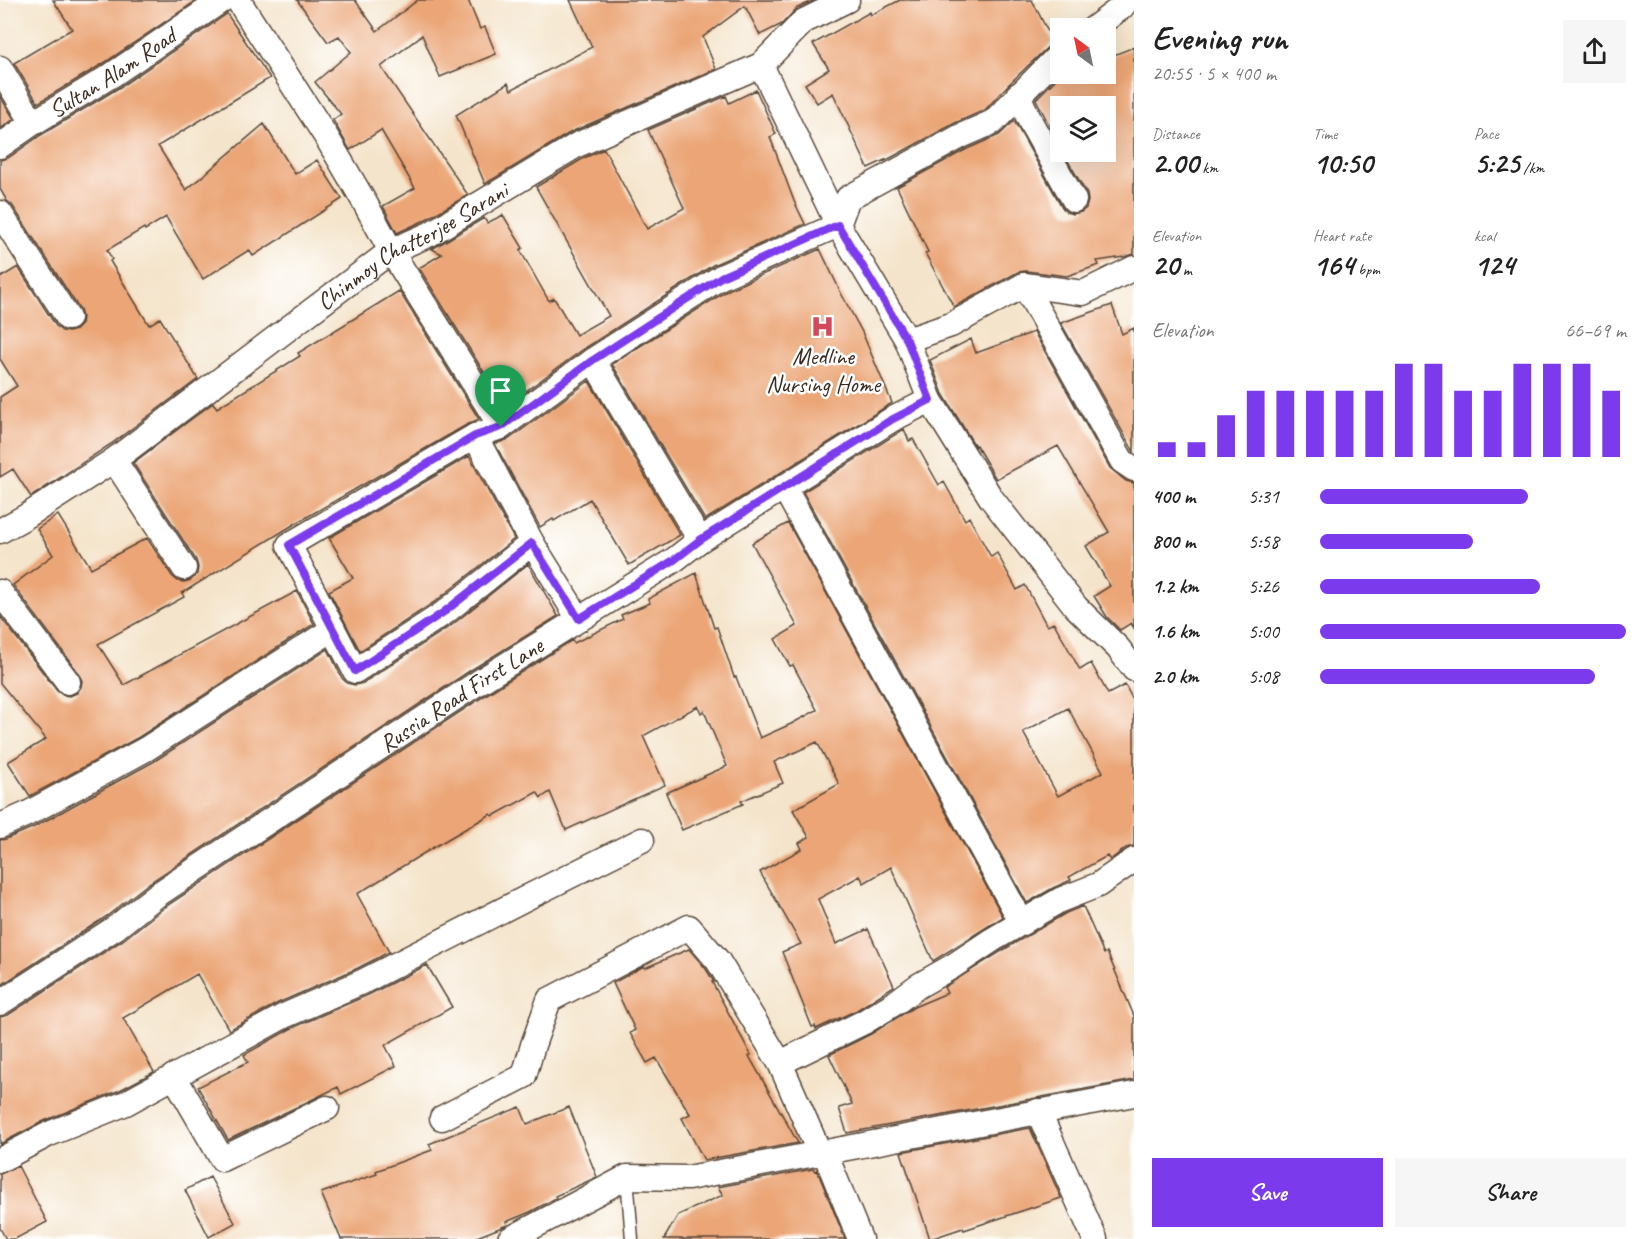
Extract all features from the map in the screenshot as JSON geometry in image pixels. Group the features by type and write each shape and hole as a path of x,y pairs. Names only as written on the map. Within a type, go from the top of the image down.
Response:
{"street":[{"name":"Sultan Alam Road","path":"0,146 112,75 222,0"},
{"path":"238,0 327,138 391,251 501,427"},
{"name":"Chinmoy Chatterjee Sarani","path":"0,531 114,460 391,251 430,234 577,145 761,65 804,21 847,0"},
{"path":"1107,18 1128,0"},
{"path":"532,543 444,612 355,671 289,545 475,436 501,427 593,360 721,277 838,225 848,198 961,136 993,122 1050,64"},
{"path":"761,65 838,225 907,340 930,400 991,498 1076,607 1118,648 1134,669"},
{"path":"0,68 33,123"},
{"path":"1018,95 1074,200"},
{"path":"0,213 68,318"},
{"path":"907,340 951,325 1024,285 1083,293 1134,268"},
{"path":"1024,285 1122,461 1134,469"},
{"path":"593,360 700,540"},
{"name":"Russia Road First Lane","path":"0,1003 116,928 157,895 478,682 674,560 700,540 891,420 930,400"},
{"path":"475,436 532,543 579,619"},
{"path":"114,460 184,568"},
{"path":"784,487 1022,923"},
{"path":"0,592 68,682"},
{"path":"0,826 27,814 146,748 333,629"},
{"path":"0,1161 49,1134 126,1102 284,1016 364,981 642,840"},
{"path":"780,1063 864,1022 992,940 1060,900 1098,885 1134,860"},
{"path":"442,1118 524,1076 549,1000 690,927 718,961 780,1063 860,1239"},
{"path":"174,1076 222,1159 327,1108"},
{"path":"510,1239 627,1177 688,1178 1134,1094"},
{"path":"1038,1112 1095,1239"}],"lane":[{"path":"627,1177 632,1239"}],"building":[{"path":"53,0 197,0 104,63 38,103 14,63 72,29"},
{"path":"297,0 355,0 377,31 418,0 468,0 480,29 485,27 496,54 440,77 422,35 381,67 468,195 397,233 383,206 415,188 381,130 350,150 333,120 341,114 315,82 351,52 339,36 328,42"},
{"path":"570,0 815,0 797,8 782,24 760,35 745,6 703,37 716,69 571,132 485,184 456,115 508,83 511,90 592,47"},
{"path":"900,0 1032,0 1050,36 1050,45 985,110 868,168 833,93 817,103 805,84 829,69 813,44 870,12 871,15"},
{"path":"227,14 270,78 158,146 186,190 264,124 295,174 317,160 342,199 253,256 249,250 203,279 166,217 107,250 112,259 110,261 149,325 160,318 198,379 111,444 31,497 13,469 0,477 0,397 17,386 0,359 0,278 18,267 56,326 62,331 76,330 81,324 82,317 80,310 0,189 0,160 8,158 120,87"},
{"path":"1134,47 1134,254 1097,261 1099,265 1067,276 1018,272 954,307 925,253 928,252 897,187 967,149 999,135 1014,121 1062,207 1066,212 1073,214 1081,212 1086,208 1087,194 1069,162 1116,162 1116,96 1050,96 1050,127 1036,99 1051,84 1116,84 1116,54"},
{"path":"756,90 776,134 770,137 805,224 713,265 585,348 505,406 419,268 442,254 432,249 484,218 487,223 503,215 523,248 520,250 549,301 554,298 576,335 609,316 536,187 584,158 604,149 647,229 684,208 648,130 726,96 729,103"},
{"path":"0,96 14,119 0,129"},
{"path":"820,249 862,332 892,403 705,520 612,364 728,290"},
{"path":"399,291 479,419 293,525 182,593 184,597 98,644 124,685 297,591 314,624 139,737 30,796 8,762 46,739 0,683 0,616 57,691 70,696 77,693 82,681 79,673 13,585 53,555 37,529 58,515 91,568 147,538 172,576 178,581 191,580 197,574 196,560 133,463 213,403 217,408 300,356 298,353"},
{"path":"1112,305 1122,334 1134,328 1134,452 1061,323"},
{"path":"1034,332 1110,468 1126,481 1134,483 1134,628 1131,623 1120,630 1107,617 1094,596 1110,586 1086,546 1109,532 1058,446 996,479 943,394 930,360 971,339 976,353"},
{"path":"589,381 680,535 629,565 590,499 540,527 495,444 509,439"},
{"path":"904,429 909,441 913,439 939,485 944,482 965,520 969,517 991,557 997,553 1017,590 1025,585 1047,626 1054,623 1080,670 1091,663 1108,694 1125,685 1134,702 1134,846 1126,848 1110,860 1107,856 1069,877 1071,880 1027,903 803,492","holes":["1068,708 1103,772 1058,796 1023,732"]},
{"path":"469,456 514,539 436,601 360,651 329,591 353,578 329,538"},
{"path":"788,523 1003,917 933,961 891,867 864,883 860,876 818,899 836,944 868,929 894,986 857,1010 816,1029 815,1026 812,1027 782,952 801,944 760,872 802,849 799,843 809,837 793,810 839,784 817,742 774,762 783,783 741,801 743,804 682,830 666,793 727,766 704,711 701,713 698,706 643,736 665,785 566,830 550,792 541,798 537,792 493,816 491,814 357,894 389,952 278,1003 229,1030 197,974 123,1018 154,1072 120,1090 44,1121 0,1144 0,1017 8,1015 123,940 165,907 487,694 572,640 574,643 623,619 621,615 650,603 648,599 696,573 714,628 717,627 734,677 736,677 760,738 817,710 793,665 790,666 775,639 797,626 752,543"},
{"path":"528,564 558,616 471,670 149,883 107,916 0,986 0,840 34,827 153,762 328,649 342,678 347,683 355,685 363,683 452,625"},
{"path":"1083,906 1104,954 1107,952 1134,1016 1134,1080 847,1133 839,1108 852,1104 829,1055 871,1034 914,1007 947,993 944,987 1066,913"},
{"path":"689,949 714,982 712,982 751,1055 749,1056 798,1143 704,1160 682,1118 690,1114 656,1058 647,1063 630,1033 635,1030 613,983 644,966 645,968"},
{"path":"427,965 452,1007 385,1045 396,1066 341,1094 338,1087 228,1140 198,1087 248,1062 244,1055 290,1029 370,994"},
{"path":"520,1107 527,1124 569,1107 597,1177 506,1222 507,1225 472,1239 341,1239 321,1193 377,1174 376,1171 432,1150 429,1144"},
{"path":"1030,1128 1061,1198 930,1239 901,1152"},
{"path":"18,1166 47,1222 15,1239 6,1239 0,1228 0,1174"},
{"path":"817,1170 845,1239 664,1239 678,1215 723,1195 718,1187"},
{"path":"210,1177 235,1223 209,1237 185,1190"}],"place":[{"name":"Medline Nursing Home","path":"823,326"}],"route":[{"path":"838,225 907,340 930,400 891,420 579,619 532,543 444,612 355,671 289,545 475,436 501,427 593,360 721,277 838,225"}]}
